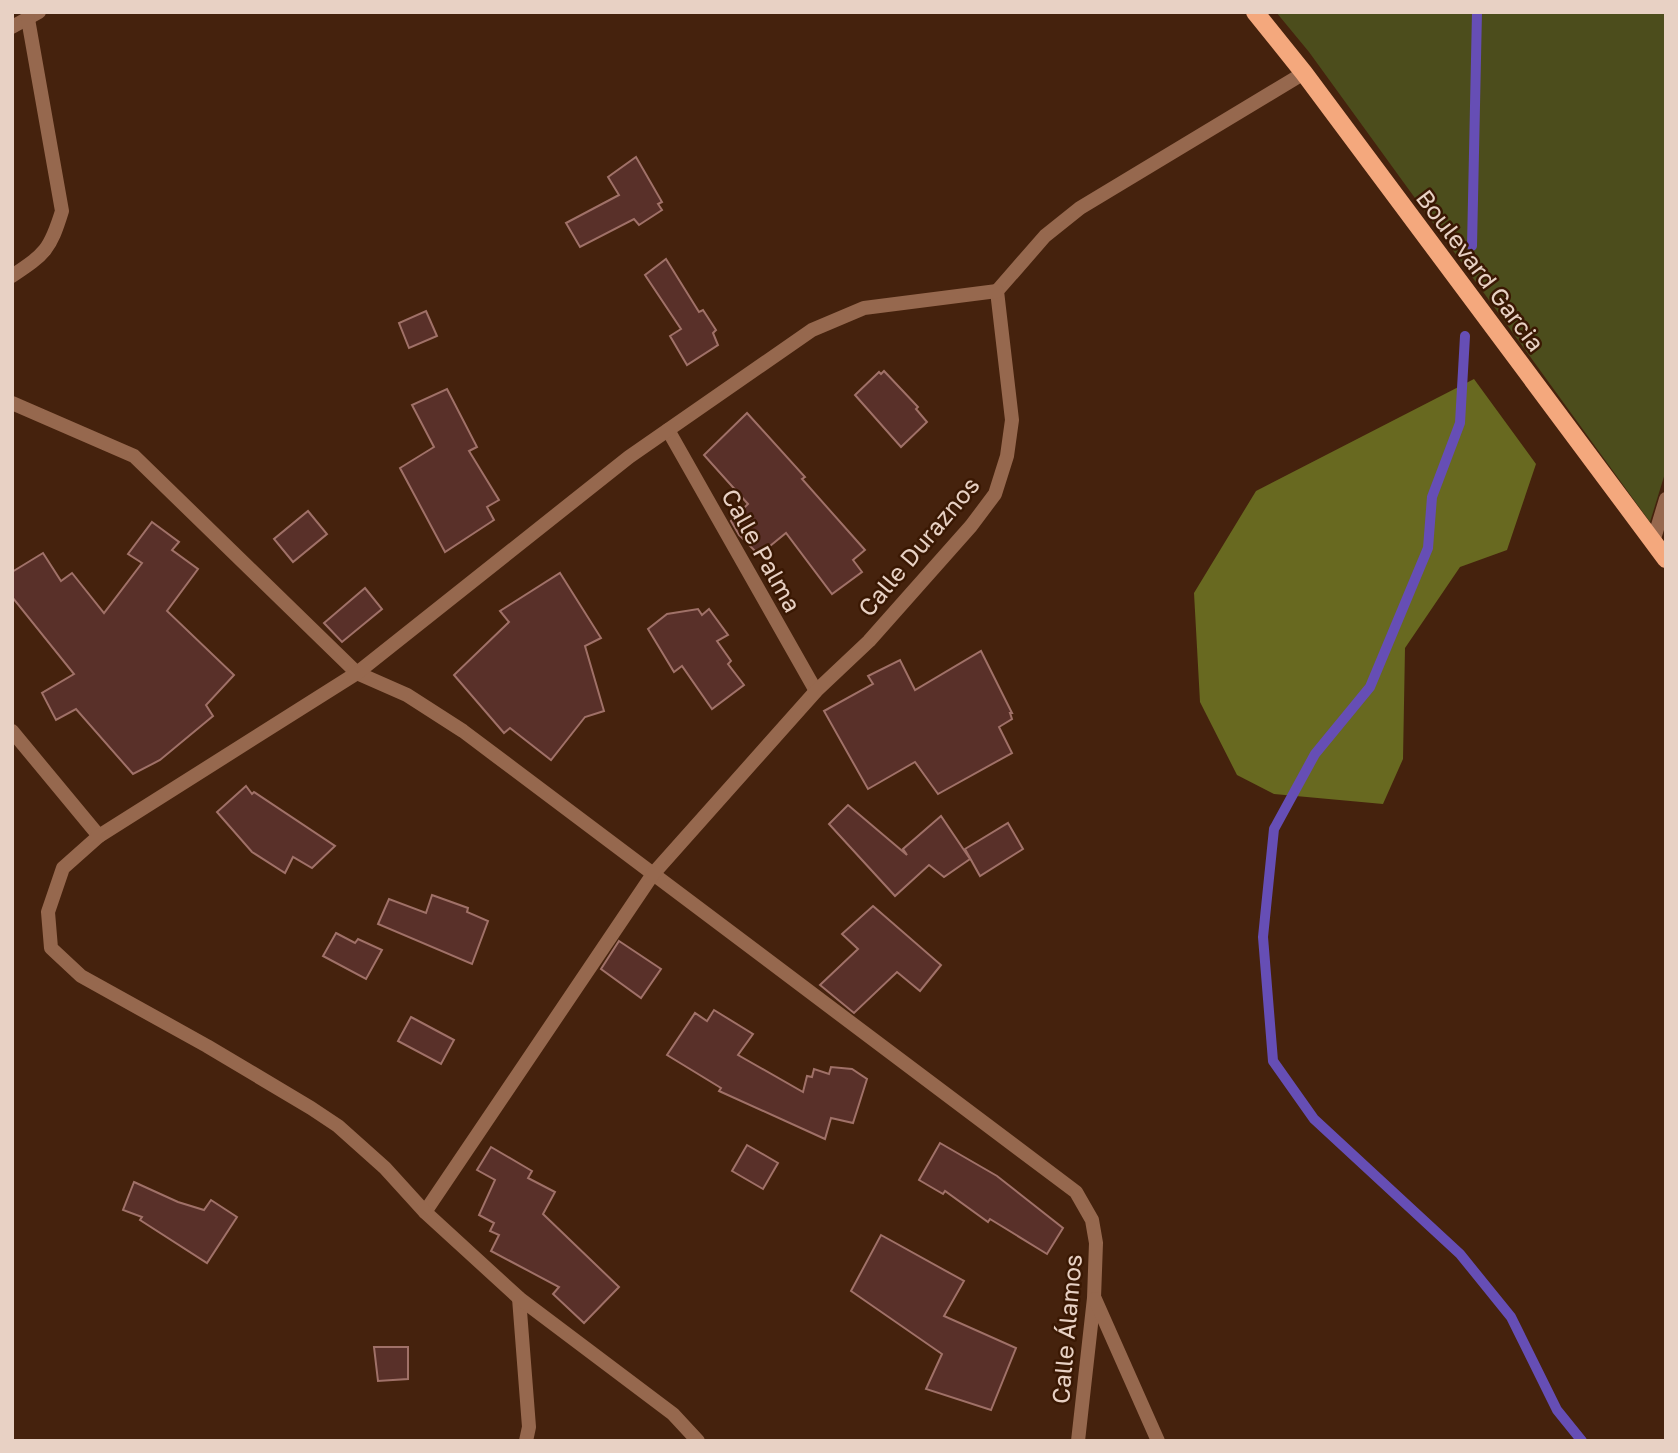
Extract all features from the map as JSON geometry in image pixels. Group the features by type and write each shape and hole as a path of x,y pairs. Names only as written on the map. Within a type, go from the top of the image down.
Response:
{"main road":[{"name":"Boulevard Garcia","path":"1255,12 1304,73 1666,559"}],"street":[{"path":"12,27 33,16 62,211 52,242 40,258 12,276"},
{"path":"698,1441 673,1414 520,1298 425,1212 385,1168 338,1126 230,1060 81,976 51,948 48,912 63,868 99,836 357,673 629,457 812,330 864,308 997,291 1045,236 1080,208 1304,73"},
{"name":"Calle Duraznos","path":"425,1212 653,874 816,691 869,641 971,526 995,494 1007,456 1012,420 997,291"},
{"path":"12,403 134,456 357,673 407,695 463,732 653,874"},
{"name":"Calle Palma","path":"668,430 816,691"},
{"path":"1653,542 1666,499"},
{"path":"12,731 99,836"},
{"name":"Calle Álamos","path":"653,874 1076,1192 1092,1220 1096,1243 1094,1298 1078,1441"},
{"path":"520,1298 529,1427 526,1441"},
{"path":"1094,1298 1158,1441"}],"shaded area":[{"path":"1276,12 1666,12 1666,470 1650,522 1309,52"},
{"path":"1474,379 1536,464 1507,550 1460,567 1405,648 1403,759 1383,804 1274,794 1237,775 1200,702 1194,593 1256,491"}],"building":[{"path":"636,157 662,202 658,204 662,210 639,225 634,219 580,247 566,223 619,195 608,177"},
{"path":"666,259 699,312 703,310 716,330 713,333 718,345 687,365 670,336 681,329 645,275"},
{"path":"426,311 437,336 409,348 399,323"},
{"path":"884,371 918,407 916,409 927,422 901,447 855,395 879,372 881,374"},
{"path":"447,389 477,447 469,451 499,500 487,507 494,520 445,552 400,468 434,447 412,405"},
{"path":"747,413 805,477 802,479 865,550 853,560 862,572 832,594 786,533 759,555 739,535 731,521 748,504 704,455"},
{"path":"308,511 327,534 293,562 274,539"},
{"path":"152,522 179,542 172,550 198,569 167,611 234,675 206,705 213,716 160,760 133,774 76,709 56,720 42,693 74,674 12,597 12,572 43,553 61,581 72,573 104,613 142,563 128,554"},
{"path":"560,573 601,638 585,646 604,711 585,717 551,760 510,728 504,733 454,675 509,622 500,611"},
{"path":"365,588 382,609 342,642 324,623"},
{"path":"698,609 702,615 709,609 728,635 717,641 731,661 728,664 744,685 712,709 682,666 674,672 648,629 667,614"},
{"path":"981,651 1012,713 1012,719 999,727 1012,753 938,794 915,762 868,789 824,711 873,684 868,676 900,660 915,690"},
{"path":"246,786 252,794 254,792 335,846 312,868 293,857 285,873 252,852 217,812"},
{"path":"848,805 907,855 903,849 941,816 970,859 944,877 929,865 895,896 829,824"},
{"path":"1008,823 1023,849 980,876 965,849"},
{"path":"432,895 468,908 467,912 488,921 472,964 378,924 389,899 426,913"},
{"path":"873,906 941,965 920,991 897,972 854,1013 820,985 858,949 842,934"},
{"path":"336,933 355,943 358,939 382,950 366,979 323,956"},
{"path":"619,941 661,969 641,998 601,969"},
{"path":"714,1010 753,1034 738,1055 803,1092 807,1076 812,1077 814,1069 829,1074 831,1067 852,1069 867,1079 853,1123 831,1118 825,1139 719,1091 721,1088 667,1055 695,1013 707,1021"},
{"path":"411,1017 454,1040 441,1064 398,1041"},
{"path":"940,1143 997,1176 1063,1228 1047,1254 990,1219 988,1222 945,1191 943,1194 919,1180"},
{"path":"747,1145 778,1163 763,1189 732,1171"},
{"path":"491,1147 532,1171 528,1178 555,1192 543,1214 619,1287 584,1323 553,1294 559,1287 491,1251 499,1235 490,1231 494,1223 479,1215 495,1180 477,1170"},
{"path":"134,1182 178,1202 204,1210 211,1200 237,1217 207,1263 140,1220 142,1217 123,1210"},
{"path":"881,1235 964,1281 944,1316 1016,1348 991,1410 926,1389 942,1354 851,1291"},
{"path":"374,1347 408,1347 408,1379 378,1381"}],"waterway":[{"path":"1472,246 1477,12"},
{"path":"1465,336 1460,423 1432,497 1428,548 1370,687 1315,754 1274,829 1263,937 1273,1061 1314,1119 1460,1254 1511,1317 1557,1410 1582,1441"}]}
